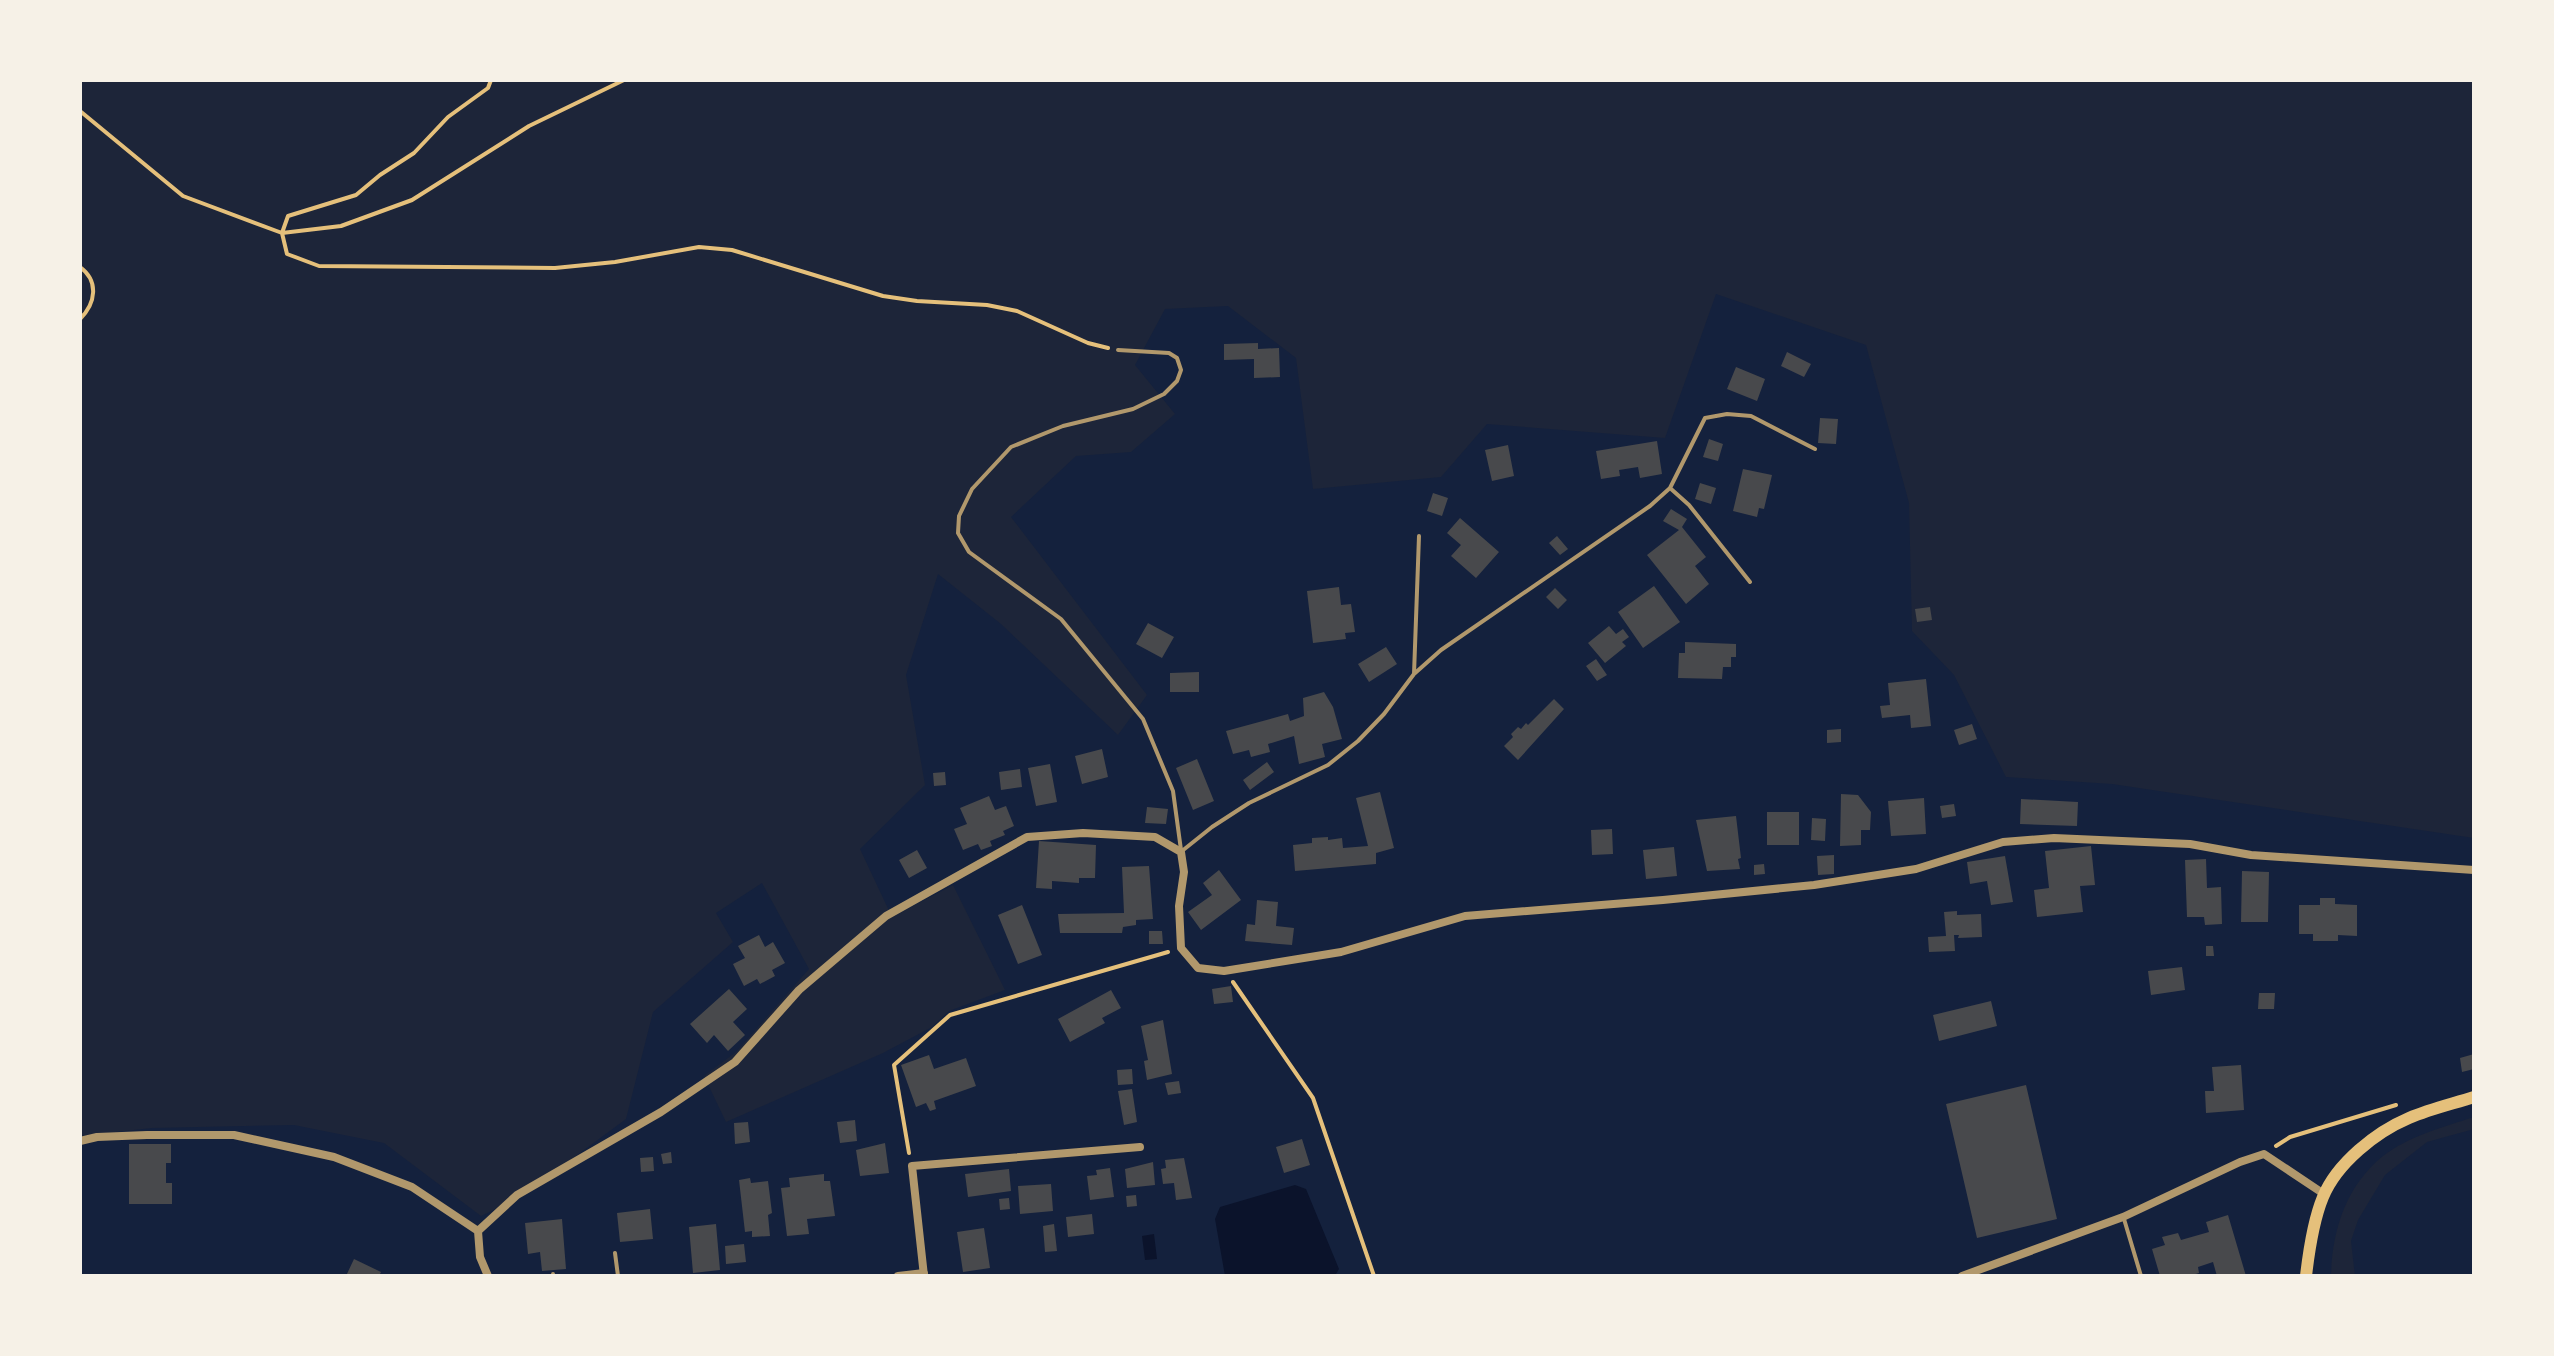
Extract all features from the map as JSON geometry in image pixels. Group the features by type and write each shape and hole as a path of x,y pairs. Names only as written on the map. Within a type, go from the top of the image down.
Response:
{"main road":[{"path":"2306,1276 2317,1213 2324,1194 2341,1170 2384,1130 2474,1097"}],"street":[{"path":"478,1231 517,1195 661,1112 735,1062 799,990 886,916 1027,837 1083,833 1155,837 1181,852 1184,872 1179,906 1181,948 1198,968 1224,971 1341,952 1465,916 1814,885 1916,869 2003,842 2054,838 2190,844 2251,855 2474,870"},
{"path":"80,1141 97,1137 147,1135 234,1135 334,1157 412,1187 478,1231"},
{"path":"898,1276 924,1275 912,1166 1140,1147"},
{"path":"1962,1276 2123,1217 2240,1162 2264,1154 2324,1194"},
{"path":"478,1231 480,1257 488,1276"}],"lane":[{"path":"1118,350 1169,353 1177,358 1181,370 1177,381 1164,394 1133,409 1063,426 1011,447 972,489 959,516 958,533 969,552 1061,619 1143,719 1173,791 1181,852 1249,803 1328,765 1358,741 1384,714 1414,674 1441,650 1650,506 1670,488 1705,418 1727,414 1751,416 1815,449"},
{"path":"1670,488 1689,505 1750,582"},
{"path":"1414,674 1419,536"},
{"path":"2123,1217 2141,1276"},
{"path":"615,1253 618,1276"}],"path":[{"path":"491,80 488,88 448,117 414,153 356,195 288,216 282,233 287,254 319,266 555,268 615,262 699,247 732,250 883,296 987,305 1017,311 1088,343 1118,350"},
{"path":"80,111 183,196 282,233 341,226 412,200 529,126 624,80"},
{"path":"80,267 90,275 95,292 88,311 80,319"},
{"path":"912,1166 901,1119 894,1065 950,1015 1181,948"},
{"path":"1224,971 1242,992 1313,1098 1374,1276"},
{"path":"2264,1154 2290,1137 2398,1104"}],"shaded area":[{"path":"80,80 2474,80 2474,838 2112,784 2006,777 1954,675 1912,631 1909,503 1866,345 1716,294 1665,438 1487,424 1441,477 1313,489 1296,358 1228,306 1165,309 1135,365 1175,414 1131,452 1076,456 1011,517 1147,695 1118,735 1001,624 938,574 906,675 925,785 860,849 892,917 953,885 1005,990 949,1011 932,1027 883,1053 726,1122 704,1076 736,1052 809,969 762,883 716,913 733,942 653,1012 626,1119 519,1198 481,1216 384,1143 294,1125 152,1128 80,1136"},
{"path":"2474,1117 2474,1129 2427,1142 2385,1175 2358,1220 2351,1241 2355,1276 2331,1276 2338,1226 2351,1195 2370,1168 2404,1143"},
{"path":"1295,1185 1306,1189 1339,1269 1336,1274 1225,1276 1215,1219 1220,1207"},
{"path":"1154,1234 1157,1259 1145,1260 1142,1236"}],"building":[{"path":"1258,343 1258,349 1279,348 1280,377 1254,378 1254,359 1224,360 1224,344"},
{"path":"1787,352 1811,364 1804,377 1781,366"},
{"path":"1736,367 1765,379 1757,401 1727,389"},
{"path":"1820,418 1838,419 1836,444 1818,443"},
{"path":"1709,439 1723,444 1718,461 1703,457"},
{"path":"1657,441 1662,474 1640,478 1638,467 1619,470 1620,476 1601,479 1596,451"},
{"path":"1508,445 1514,476 1492,481 1485,450"},
{"path":"1743,469 1772,475 1764,509 1759,508 1757,517 1733,511"},
{"path":"1700,483 1716,488 1711,504 1695,499"},
{"path":"1433,493 1448,498 1442,516 1427,511"},
{"path":"1671,509 1687,519 1682,527 1706,557 1695,566 1709,584 1686,604 1647,555 1679,530 1663,521"},
{"path":"1460,518 1499,552 1476,578 1451,556 1461,545 1447,533"},
{"path":"1557,536 1568,549 1560,555 1549,543"},
{"path":"1654,586 1680,622 1643,648 1618,612"},
{"path":"1339,587 1341,605 1351,604 1355,632 1345,633 1346,639 1313,643 1307,591"},
{"path":"1555,588 1567,600 1558,609 1546,597"},
{"path":"1930,607 1932,620 1917,622 1915,609"},
{"path":"1148,623 1174,637 1162,658 1136,644"},
{"path":"1609,626 1616,634 1623,629 1629,637 1622,642 1626,646 1605,663 1588,643"},
{"path":"1685,642 1736,644 1736,657 1731,657 1731,667 1723,667 1722,679 1678,678 1679,653 1685,653"},
{"path":"1386,647 1397,664 1369,682 1358,664"},
{"path":"1596,659 1607,675 1597,681 1586,666"},
{"path":"1199,672 1199,692 1170,692 1170,673"},
{"path":"1926,679 1931,726 1911,728 1910,715 1882,718 1880,706 1890,705 1888,683"},
{"path":"1324,692 1333,707 1342,739 1322,744 1325,757 1299,764 1294,736 1268,744 1270,752 1251,757 1249,750 1233,754 1226,731 1288,714 1290,721 1304,716 1303,698"},
{"path":"1554,699 1564,709 1518,760 1504,746 1513,737 1511,734 1518,727 1521,729 1526,723 1528,725"},
{"path":"1972,724 1977,739 1959,745 1954,730"},
{"path":"1841,729 1841,742 1827,743 1827,730"},
{"path":"1102,749 1108,777 1082,784 1075,756"},
{"path":"1197,759 1214,801 1193,810 1176,768"},
{"path":"1267,762 1274,772 1250,790 1243,780"},
{"path":"1050,764 1057,802 1036,806 1028,768"},
{"path":"1020,769 1022,787 1001,790 999,772"},
{"path":"945,772 946,785 934,786 933,773"},
{"path":"1380,792 1394,848 1376,853 1376,864 1295,871 1293,845 1312,843 1312,838 1342,838 1343,848 1368,846 1356,798"},
{"path":"1841,794 1858,795 1871,812 1870,830 1861,830 1861,845 1840,846"},
{"path":"989,796 995,810 1006,806 1014,826 1003,831 1005,835 990,841 992,846 981,850 978,844 963,850 954,829 967,824 960,808"},
{"path":"1924,798 1926,834 1891,836 1888,801"},
{"path":"2021,799 2078,802 2077,826 2020,824"},
{"path":"1954,804 1956,816 1942,818 1940,806"},
{"path":"1147,807 1168,809 1166,824 1145,823"},
{"path":"1767,812 1799,812 1799,845 1767,845"},
{"path":"1736,816 1740,869 1707,871 1696,820"},
{"path":"1812,818 1826,819 1825,841 1811,840"},
{"path":"1612,829 1613,854 1592,855 1591,830"},
{"path":"1039,841 1096,845 1095,878 1079,878 1079,883 1052,881 1052,889 1036,888"},
{"path":"2091,846 2095,885 2080,886 2083,912 2037,917 2034,890 2049,888 2045,851"},
{"path":"1674,847 1677,876 1646,879 1643,850"},
{"path":"917,850 927,868 909,878 899,860"},
{"path":"1834,855 1834,874 1818,875 1817,856"},
{"path":"2005,856 2013,902 1991,905 1987,881 1970,884 1967,862"},
{"path":"2206,859 2207,888 2221,887 2222,924 2205,925 2204,917 2187,917 2185,860"},
{"path":"1764,864 1765,874 1754,875 1754,865"},
{"path":"1149,866 1153,919 1136,920 1136,925 1123,927 1122,933 1060,933 1058,914 1124,913 1122,867"},
{"path":"1219,870 1241,900 1201,930 1188,912 1212,895 1203,883"},
{"path":"2242,871 2269,872 2268,922 2241,922"},
{"path":"2320,898 2335,898 2335,904 2357,905 2357,936 2338,935 2338,941 2313,941 2313,934 2299,934 2299,905 2320,905"},
{"path":"1257,900 1278,902 1276,926 1294,928 1292,945 1245,941 1247,924 1255,925"},
{"path":"1022,905 1042,955 1018,964 998,915"},
{"path":"1957,911 1957,915 1981,914 1982,937 1958,938 1959,935 1954,935 1955,951 1929,952 1928,937 1946,936 1944,912"},
{"path":"1149,931 1162,931 1163,944 1149,944"},
{"path":"759,935 765,947 773,942 785,963 772,970 775,976 760,984 757,979 744,986 733,964 745,958 738,946"},
{"path":"2206,946 2213,946 2214,956 2206,956"},
{"path":"2182,967 2185,990 2151,995 2148,971"},
{"path":"1231,986 1233,1002 1214,1004 1212,989"},
{"path":"729,989 747,1009 733,1022 745,1035 728,1051 714,1035 707,1043 690,1024"},
{"path":"1111,990 1121,1008 1102,1018 1105,1023 1070,1042 1058,1019"},
{"path":"2259,993 2275,993 2274,1009 2258,1009"},
{"path":"1991,1001 1997,1026 1939,1041 1933,1015"},
{"path":"1163,1020 1172,1074 1147,1080 1144,1061 1148,1060 1141,1026"},
{"path":"2474,1054 2474,1069 2462,1072 2460,1058"},
{"path":"929,1055 934,1069 966,1058 976,1086 934,1101 936,1109 930,1111 926,1103 916,1107 901,1065"},
{"path":"2241,1065 2244,1110 2206,1113 2205,1091 2214,1091 2212,1067"},
{"path":"1132,1069 1133,1084 1118,1085 1117,1070"},
{"path":"1179,1081 1181,1093 1168,1095 1165,1083"},
{"path":"2026,1085 2057,1219 1977,1238 1946,1104"},
{"path":"1132,1089 1137,1122 1124,1125 1118,1091"},
{"path":"855,1120 857,1141 840,1143 837,1122"},
{"path":"748,1122 750,1142 735,1144 734,1123"},
{"path":"1302,1139 1310,1165 1284,1173 1276,1147"},
{"path":"885,1143 889,1173 860,1176 856,1150"},
{"path":"129,1144 171,1144 171,1163 166,1163 166,1183 172,1183 172,1204 129,1204"},
{"path":"671,1152 672,1163 663,1164 661,1154"},
{"path":"653,1157 654,1171 641,1172 640,1158"},
{"path":"1184,1158 1192,1198 1176,1200 1174,1183 1163,1184 1161,1169 1166,1168 1165,1160"},
{"path":"1153,1162 1155,1185 1127,1188 1125,1169"},
{"path":"1110,1168 1114,1197 1090,1200 1087,1176 1097,1175 1096,1170"},
{"path":"1009,1169 1011,1191 968,1197 965,1174"},
{"path":"824,1174 824,1181 830,1181 835,1216 807,1219 809,1234 787,1236 781,1188 790,1187 789,1178"},
{"path":"750,1178 751,1183 768,1181 772,1213 768,1215 770,1236 752,1237 752,1231 745,1232 739,1180"},
{"path":"1051,1184 1053,1211 1020,1214 1018,1186"},
{"path":"1136,1195 1137,1206 1127,1207 1126,1196"},
{"path":"1009,1198 1010,1209 1000,1210 999,1199"},
{"path":"650,1209 653,1239 620,1242 617,1213"},
{"path":"1092,1214 1094,1234 1068,1237 1066,1217"},
{"path":"2228,1215 2246,1276 2217,1276 2213,1262 2198,1267 2199,1273 2189,1276 2160,1276 2152,1249 2165,1245 2162,1237 2178,1233 2181,1240 2209,1232 2206,1222"},
{"path":"562,1219 566,1269 542,1271 540,1252 528,1254 525,1223"},
{"path":"716,1224 720,1270 693,1273 689,1227"},
{"path":"1054,1224 1057,1251 1045,1252 1043,1226"},
{"path":"984,1228 990,1268 963,1272 957,1232"},
{"path":"744,1244 746,1262 726,1264 725,1246"},
{"path":"354,1259 381,1272 379,1276 346,1276"}]}
